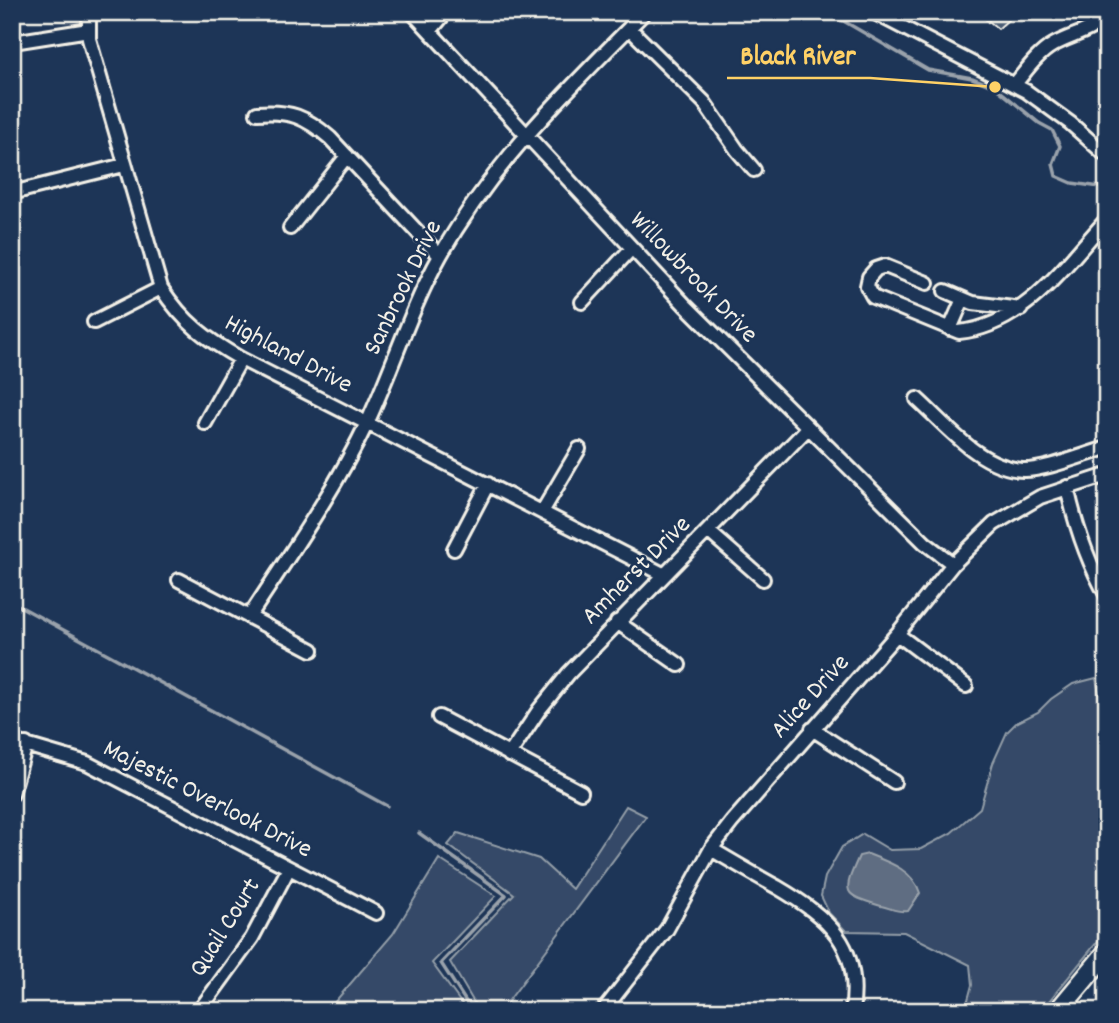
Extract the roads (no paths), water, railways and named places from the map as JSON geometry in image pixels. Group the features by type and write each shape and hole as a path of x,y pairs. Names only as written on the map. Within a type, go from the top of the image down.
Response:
{"highway":[{"path":"1058,1011 1107,952"}],"street":[{"name":"Highland Drive","path":"89,12 89,39 161,288 186,321 208,339 241,359 663,574"},
{"name":"Willowbrook Drive","path":"412,12 632,248 807,428 925,543 953,564"},
{"path":"431,30 446,12"},
{"name":"Sanbrook Drive","path":"249,617 295,546 367,422 416,305 440,256 501,163 578,78 645,12"},
{"path":"873,12 1014,85 1049,107 1107,156"},
{"path":"1014,85 1038,57 1054,45 1089,29 1107,16"},
{"path":"629,28 704,102 754,170"},
{"path":"13,42 89,30"},
{"path":"257,113 272,112 300,117 313,123 440,256"},
{"path":"290,228 347,156"},
{"path":"12,193 124,165"},
{"path":"927,283 885,267 876,269 869,277 867,286 873,297 950,329 959,332 972,331 1022,309 1107,219"},
{"path":"582,302 632,248"},
{"path":"94,322 161,288"},
{"path":"945,291 988,306 1022,309"},
{"path":"950,329 963,299"},
{"path":"205,423 241,359"},
{"path":"918,399 978,454 1008,467 1036,469 1107,448"},
{"name":"Amherst Drive","path":"509,754 550,694 663,574 807,428"},
{"path":"542,512 579,449"},
{"name":"Alice Drive","path":"603,1011 667,929 711,849 732,822 897,634 953,564 994,524 1040,497 1107,475"},
{"path":"454,549 488,484"},
{"path":"1067,487 1072,511 1099,583 1107,596"},
{"path":"708,531 764,579"},
{"path":"179,580 312,650"},
{"path":"617,622 679,665"},
{"path":"897,634 966,686"},
{"path":"439,718 581,792"},
{"path":"812,729 894,782"},
{"name":"Majestic Overlook Drive","path":"12,741 87,763 376,914"},
{"path":"12,794 26,744"},
{"path":"711,849 805,904 831,925 845,947 852,965 852,1011"},
{"name":"Quail Court","path":"199,1011 252,938 289,868"}],"waterway":[{"path":"828,12 928,70 972,78 995,87 1039,123 1052,130 1060,146 1053,164 1056,176 1072,183 1107,188"},
{"path":"12,602 387,806"},
{"path":"419,833 506,895 441,963 472,1011"}],"place":[{"name":"Black River","path":"995,87"}]}
